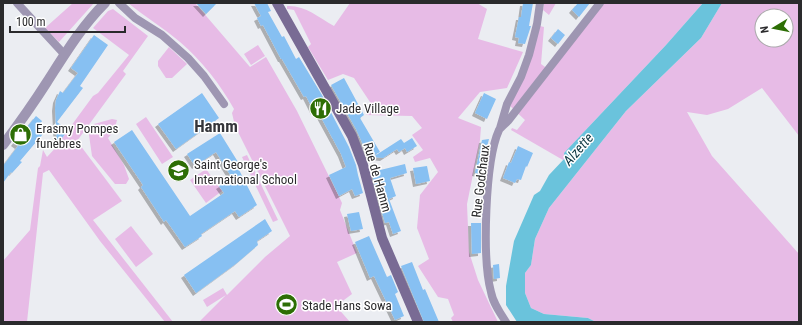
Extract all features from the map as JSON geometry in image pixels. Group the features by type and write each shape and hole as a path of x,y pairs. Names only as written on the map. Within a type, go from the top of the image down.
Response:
{"main road":[{"name":"Rue de Hamm","path":"277,3 352,136 362,165 382,238 418,322"}],"street":[{"path":"17,3 64,54"},
{"path":"3,145 64,54 90,18 105,3"},
{"path":"119,3 135,18 162,35 188,58 214,88 224,104"},
{"path":"500,129 507,104 521,77 529,55 537,24 540,3"},
{"name":"Rue Godchaux","path":"506,322 496,306 491,294 488,280 487,253 486,213 490,171 500,129 508,121 600,3"}],"shaded area":[{"path":"73,3 94,3 59,42 45,28"},
{"path":"128,3 195,3 250,67 266,57 297,111 342,203 340,210 357,253 337,262 352,294 336,306 350,322 199,322 226,295 207,307 203,300 223,288 227,295 265,257 290,236 235,126 232,113 234,109 223,91 210,73 188,49 168,32"},
{"path":"350,3 477,3 487,9 478,39 523,52 507,88 480,92 458,118 481,127 480,140 467,204 469,252 478,280 498,322 453,322 451,318 454,315 448,299 438,297 418,266 429,259 417,228 420,195 438,172 430,158 415,162 413,157 423,150 412,135 422,128 412,116 366,115 370,102 354,78 343,74 328,80 308,47 311,44 294,10 287,9 287,6 300,7 317,15 334,26"},
{"path":"544,3 556,3 549,15 543,10"},
{"path":"600,3 703,3 666,45 564,153 565,158 563,160 511,130 512,128 517,130 525,120 509,105 540,26 544,27 541,64 548,69"},
{"path":"722,3 799,3 799,136 762,88 728,109 707,115 687,112 712,156 799,254 799,322 596,322 588,318 544,314 531,308 525,293 525,273 531,265 535,239 549,208 626,111 701,38"},
{"path":"113,9 148,36 123,71 126,74 77,141 122,201 93,220 173,322 165,322 100,241 49,170 43,173 27,322 3,322 3,261 30,230 38,168 40,166 43,150 47,157 60,143 93,96 98,93 129,55 93,28 108,11"},
{"path":"258,45 265,56 251,65 244,54"},
{"path":"169,47 187,64 172,78 166,78 158,66 158,61"},
{"path":"146,117 173,157 162,164 136,124"},
{"path":"112,119 117,120 114,131 108,138 124,165 129,179 126,184 115,184 92,156 89,135 94,124"},
{"path":"247,155 278,220 273,222 242,157"},
{"path":"206,169 222,191 206,203 190,180"},
{"path":"131,226 153,254 136,267 115,239"}],"water":[{"name":"Alzette","path":"703,3 722,3 701,38 626,111 549,208 535,239 531,265 525,273 525,293 531,308 544,314 588,318 596,322 517,322 506,305 506,286 514,241 534,195 540,191 549,175 565,158 564,153 666,45"}],"building":[{"path":"196,3 217,3 206,14"},
{"path":"254,3 267,3 271,11 268,12 282,37 284,36 296,59 299,57 322,95 349,147 356,165 363,193 355,196 352,189 339,196 329,175 346,167 341,154 317,110 314,112 306,96 304,97 263,25 261,26 257,18 261,16"},
{"path":"523,3 533,3 529,26 531,26 525,44 518,43 519,38 515,37 519,17 521,17"},
{"path":"578,3 590,3 579,17 572,10"},
{"path":"558,29 565,35 558,44 551,38"},
{"path":"94,35 108,45 80,86 83,88 57,122 68,130 57,145 56,100 60,91 63,93 78,73 71,68"},
{"path":"344,78 364,115 360,118 380,152 369,158 356,129 331,85"},
{"path":"202,93 219,118 176,149 158,124"},
{"path":"484,93 496,99 487,119 475,113"},
{"path":"36,116 42,121 41,123 48,128 20,161 22,162 12,173 11,172 3,183 3,166 18,146 14,143"},
{"path":"132,130 190,216 224,193 219,186 232,178 216,152 195,166 187,154 220,133 238,162 236,164 257,205 239,217 235,211 201,234 202,236 185,247 166,220 164,222 141,187 143,185 114,142"},
{"path":"412,138 417,146 407,152 405,148 399,152 397,149 383,158 373,157 401,139 404,143"},
{"path":"489,139 484,159 486,160 483,175 475,173 482,140"},
{"path":"518,146 533,153 521,180 517,179 515,183 503,178 509,162 511,163"},
{"path":"405,164 407,173 390,178 396,196 389,199 401,231 393,234 389,222 385,223 379,202 381,202 375,187 372,172"},
{"path":"427,166 430,181 416,184 413,168"},
{"path":"359,212 363,229 351,231 347,214"},
{"path":"265,219 272,231 257,241 258,245 237,263 196,293 184,275"},
{"path":"471,223 481,223 481,253 472,254"},
{"path":"369,236 387,277 391,275 398,292 395,294 404,316 395,320 374,276 370,278 355,242"},
{"path":"412,262 423,290 425,289 439,322 424,322 401,266"},
{"path":"499,264 500,278 494,279 493,265"}],"place":[{"name":"Jade Village","path":"321,108"},
{"name":"Erasmy Pompes funèbres","path":"20,135"},
{"name":"Saint George's International School","path":"178,171"},
{"name":"Stade Hans Sowa","path":"287,305"}],"district":[{"name":"Hamm","path":"216,126"}]}
